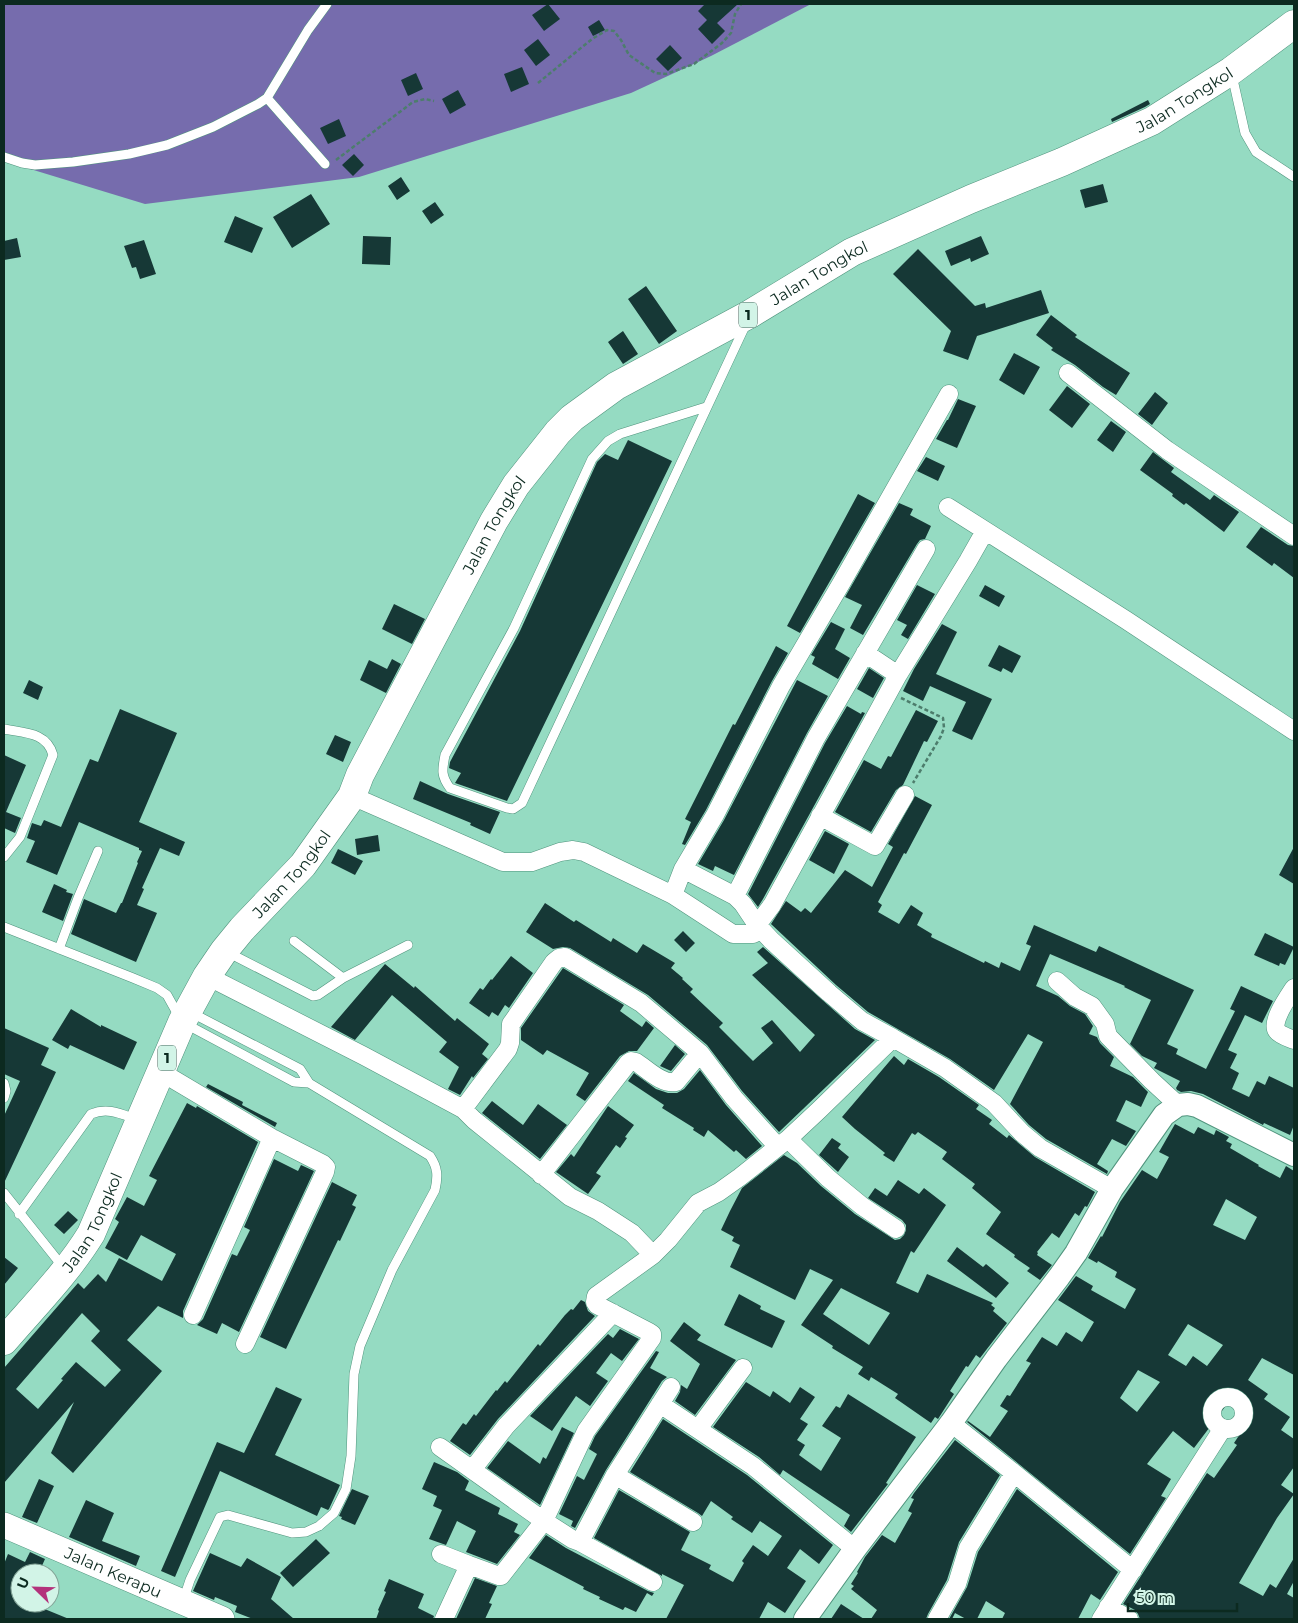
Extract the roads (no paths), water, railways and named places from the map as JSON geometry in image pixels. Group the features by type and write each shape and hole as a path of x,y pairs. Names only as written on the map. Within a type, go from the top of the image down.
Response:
{"highway":[{"name":"Jalan Tongkol","path":"4,1341 66,1271 91,1234 161,1072 182,1015 224,951 303,865 356,787 494,521 516,485 541,452 572,418 616,386 750,314 852,252 971,199 1062,162 1152,121 1232,71 1294,24"}],"main road":[{"name":"Jalan Kerapu","path":"4,1525 222,1619"}],"street":[{"path":"1068,373 1166,450 1294,536"},
{"path":"673,895 683,869 715,815 781,686 949,394"},
{"path":"948,507 1096,601 1294,731"},
{"path":"749,932 772,905 898,675 985,531"},
{"path":"735,896 816,738 926,549"},
{"path":"866,653 898,675"},
{"path":"356,787 503,862 532,862 560,852 573,850 584,852 673,895 733,934 749,932 785,953 862,1021 945,1068 994,1103 1022,1133 1040,1148 1112,1189"},
{"path":"820,816 875,846 906,795"},
{"path":"683,869 735,896 743,904 749,932"},
{"path":"463,1109 508,1049 511,1024 559,958 565,957 641,1003 700,1053 734,1098 783,1143 862,1206 896,1229"},
{"path":"207,976 463,1109 570,1197 598,1211 632,1232 653,1255"},
{"path":"1056,981 1075,997 1092,1006 1104,1024 1108,1036 1152,1082 1178,1105"},
{"path":"1294,988 1278,1014 1275,1027 1277,1032 1294,1040"},
{"path":"441,1554 501,1576 544,1521 586,1432 652,1336 649,1332 597,1305 595,1302 596,1296 653,1255 668,1240 698,1203 718,1192 783,1143 893,1038"},
{"path":"541,1175 628,1063 631,1061 636,1062 664,1082 673,1083 676,1082 700,1053"},
{"path":"161,1072 272,1138 323,1164 326,1168 245,1344"},
{"path":"805,1619 855,1549 1074,1256 1112,1189 1164,1115 1178,1105 1188,1104 1197,1106 1294,1155"},
{"path":"193,1315 272,1138"},
{"path":"472,1470 506,1426 613,1313"},
{"path":"698,1429 743,1368"},
{"path":"580,1542 615,1475 671,1387"},
{"path":"660,1404 753,1466 855,1549"},
{"path":"951,1423 1133,1570"},
{"path":"1129,1619 1105,1613 1223,1428"},
{"path":"440,1447 572,1539 653,1582"},
{"path":"937,1619 957,1584 968,1548 1014,1473"},
{"path":"615,1475 693,1522"},
{"path":"444,1619 469,1565"}],"lane":[{"path":"4,157 35,165 129,154 167,145 213,127 267,98 308,30 327,4"},
{"path":"1232,71 1245,132 1256,152 1294,177"},
{"path":"267,98 325,164"},
{"path":"706,407 620,434 608,441 592,459 514,628 445,755 442,770 444,781 450,788 507,808 513,809 522,803 750,314"},
{"path":"4,729 39,736 51,747 53,755 20,837 4,857"},
{"path":"59,949 98,851"},
{"path":"4,927 157,988 167,995 182,1015 294,1082 309,1082"},
{"path":"294,941 343,978"},
{"path":"224,951 313,996 318,995 343,978 408,944"},
{"path":"182,1015 300,1069 309,1082 430,1156 436,1165 438,1177 435,1190 392,1270 360,1346 354,1374 351,1456 346,1489 334,1513 319,1526 306,1532 292,1533 228,1515 220,1517 190,1580 182,1602"},
{"path":"4,1083 6,1091 4,1098"},
{"path":"19,1214 91,1114 109,1110 140,1121"},
{"path":"4,1193 66,1271"}]}
